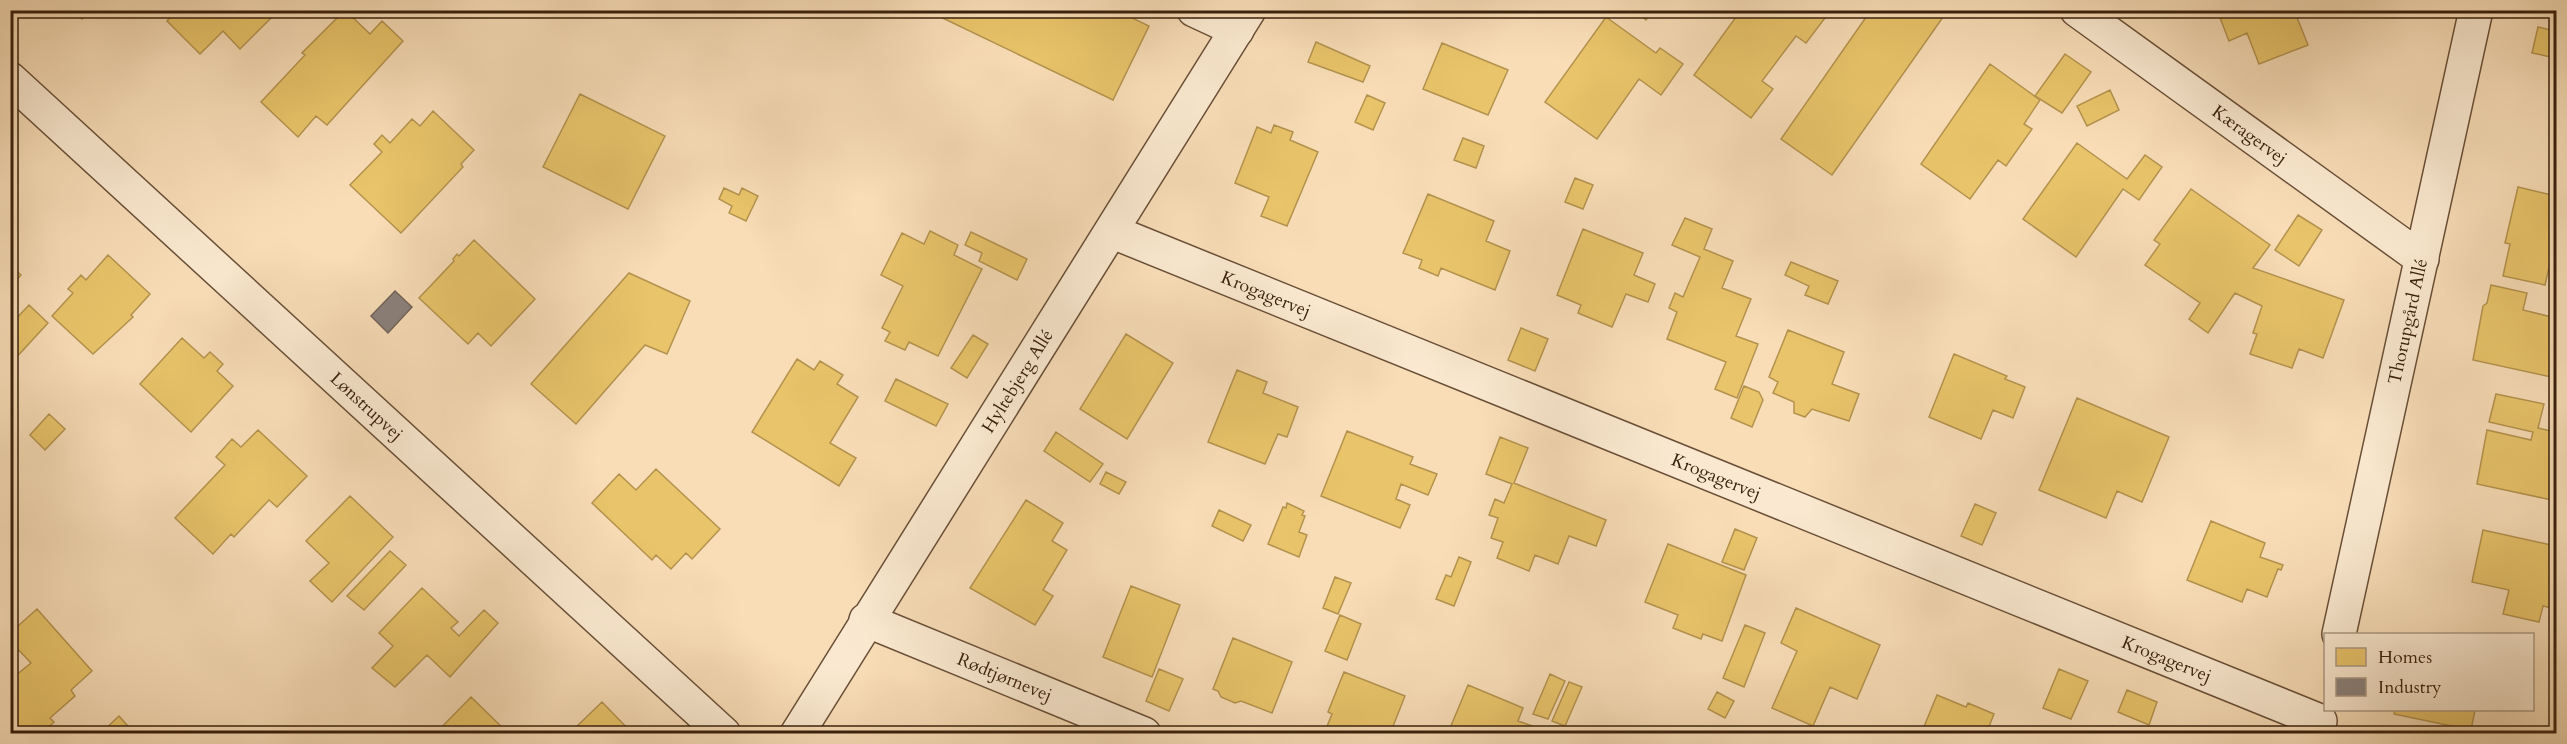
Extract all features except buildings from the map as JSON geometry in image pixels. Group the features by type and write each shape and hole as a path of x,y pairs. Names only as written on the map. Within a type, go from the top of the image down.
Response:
{"street":[{"name":"Hyltebjerg Allé","path":"797,734 866,620 938,512 1113,232 1243,20 1194,10"},
{"name":"Kæragervej","path":"2077,10 2422,259"},
{"name":"Thorupgård Allé","path":"2339,633 2476,10"},
{"name":"Lønstrupvej","path":"10,79 723,734"},
{"name":"Krogagervej","path":"1113,232 2321,716"},
{"name":"Rødtjørnevej","path":"866,620 1144,734"}]}
